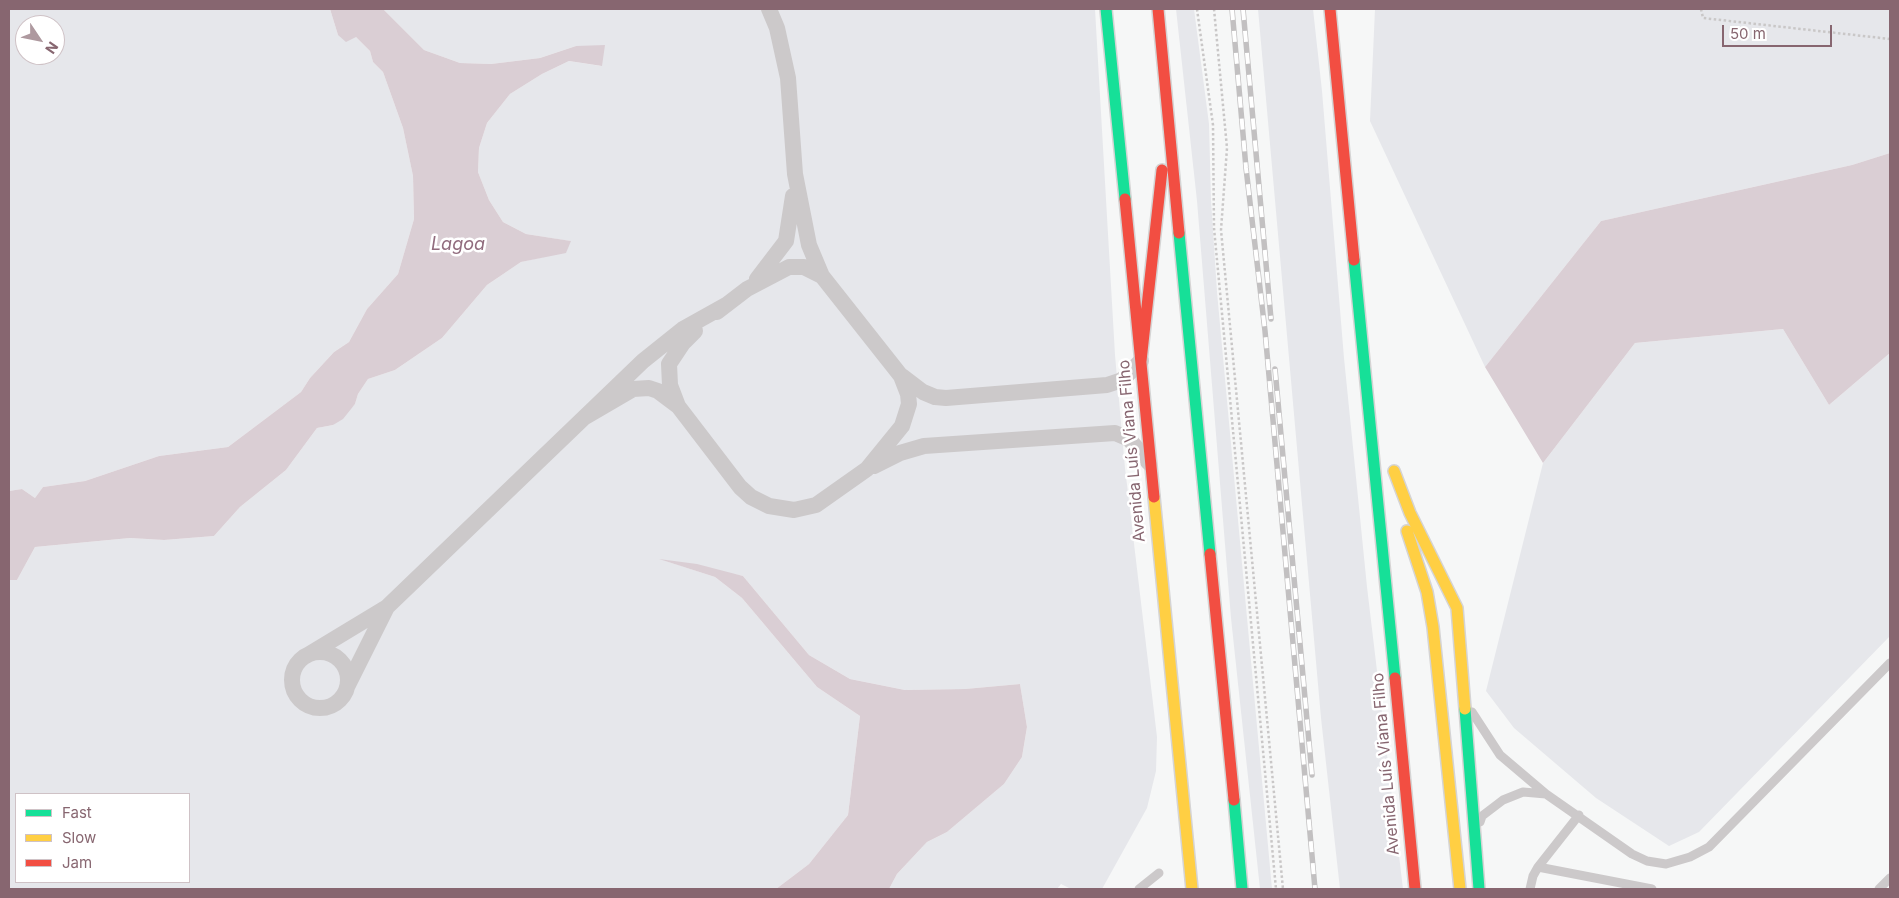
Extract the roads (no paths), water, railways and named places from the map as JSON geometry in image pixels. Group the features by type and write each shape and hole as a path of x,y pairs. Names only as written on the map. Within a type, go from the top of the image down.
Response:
{"main road":[{"name":"Avenida Luís Viana Filho","path":"1106,9 1192,889"},
{"path":"1158,9 1242,889"},
{"name":"Avenida Luís Viana Filho","path":"1330,9 1415,889"},
{"path":"1140,361 1168,114"},
{"path":"1356,268 1379,394"},
{"path":"1460,889 1433,626 1427,592 1400,509 1393,466 1410,513 1454,601 1459,623 1462,694 1479,889"}],"street":[{"path":"769,9 777,28 788,78 794,174 804,228 822,276 901,376 923,392 935,397 946,398 1107,385 1122,380 1140,361"},
{"path":"678,406 668,373 672,356 683,343 747,289 770,265 786,242 794,174"},
{"path":"747,289 789,268 804,267 822,276"},
{"path":"387,607 343,696 328,707 319,708 302,701 296,694 292,677 294,669 306,656 387,607 643,361 683,329 726,305"},
{"path":"868,469 895,437 907,414 908,394 901,376"},
{"path":"584,417 640,388 658,391 678,406 740,487 751,497 769,506 794,510 816,505 868,469 900,453 924,446 1116,433 1129,438 1150,465"},
{"path":"306,656 324,652 340,661 345,668 347,687"}],"lane":[{"path":"1462,694 1482,730 1500,755 1546,794 1579,815 1617,844 1648,861 1666,864 1690,857 1708,847 1890,663"},
{"path":"1475,837 1482,816 1492,806 1524,792 1546,794"},
{"path":"1530,889 1533,876 1538,867 1579,815"},
{"path":"1538,867 1652,889"},
{"path":"1139,889 1159,873"},
{"path":"1880,889 1890,878"}],"water":[{"name":"Lagoa","path":"330,9 383,9 424,50 460,63 491,64 540,58 576,46 605,45 602,66 569,61 542,74 510,94 487,123 479,148 478,172 489,200 503,222 526,234 571,241 566,253 521,262 487,285 442,338 395,370 368,379 358,394 355,404 343,419 333,425 317,428 286,470 240,507 214,536 164,540 130,538 35,547 17,580 9,580 9,491 22,489 35,498 43,487 85,481 159,456 228,447 301,392 310,378 334,352 349,342 367,309 398,274 414,219 413,176 403,128 383,72 373,62 370,51 356,37 346,42 338,35"},
{"path":"1890,153 1890,353 1829,405 1783,329 1635,343 1543,463 1485,367 1601,221 1852,165"},
{"path":"659,559 697,564 743,576 809,655 850,679 905,690 965,689 1020,684 1027,727 1022,757 1004,784 947,832 927,842 897,874 889,889 776,889 809,864 848,815 860,716 817,687 742,598 715,577"}],"railway":[{"path":"1232,9 1246,168 1265,331 1315,889"},
{"path":"1243,9 1271,319"},
{"path":"1275,369 1312,775"}]}
